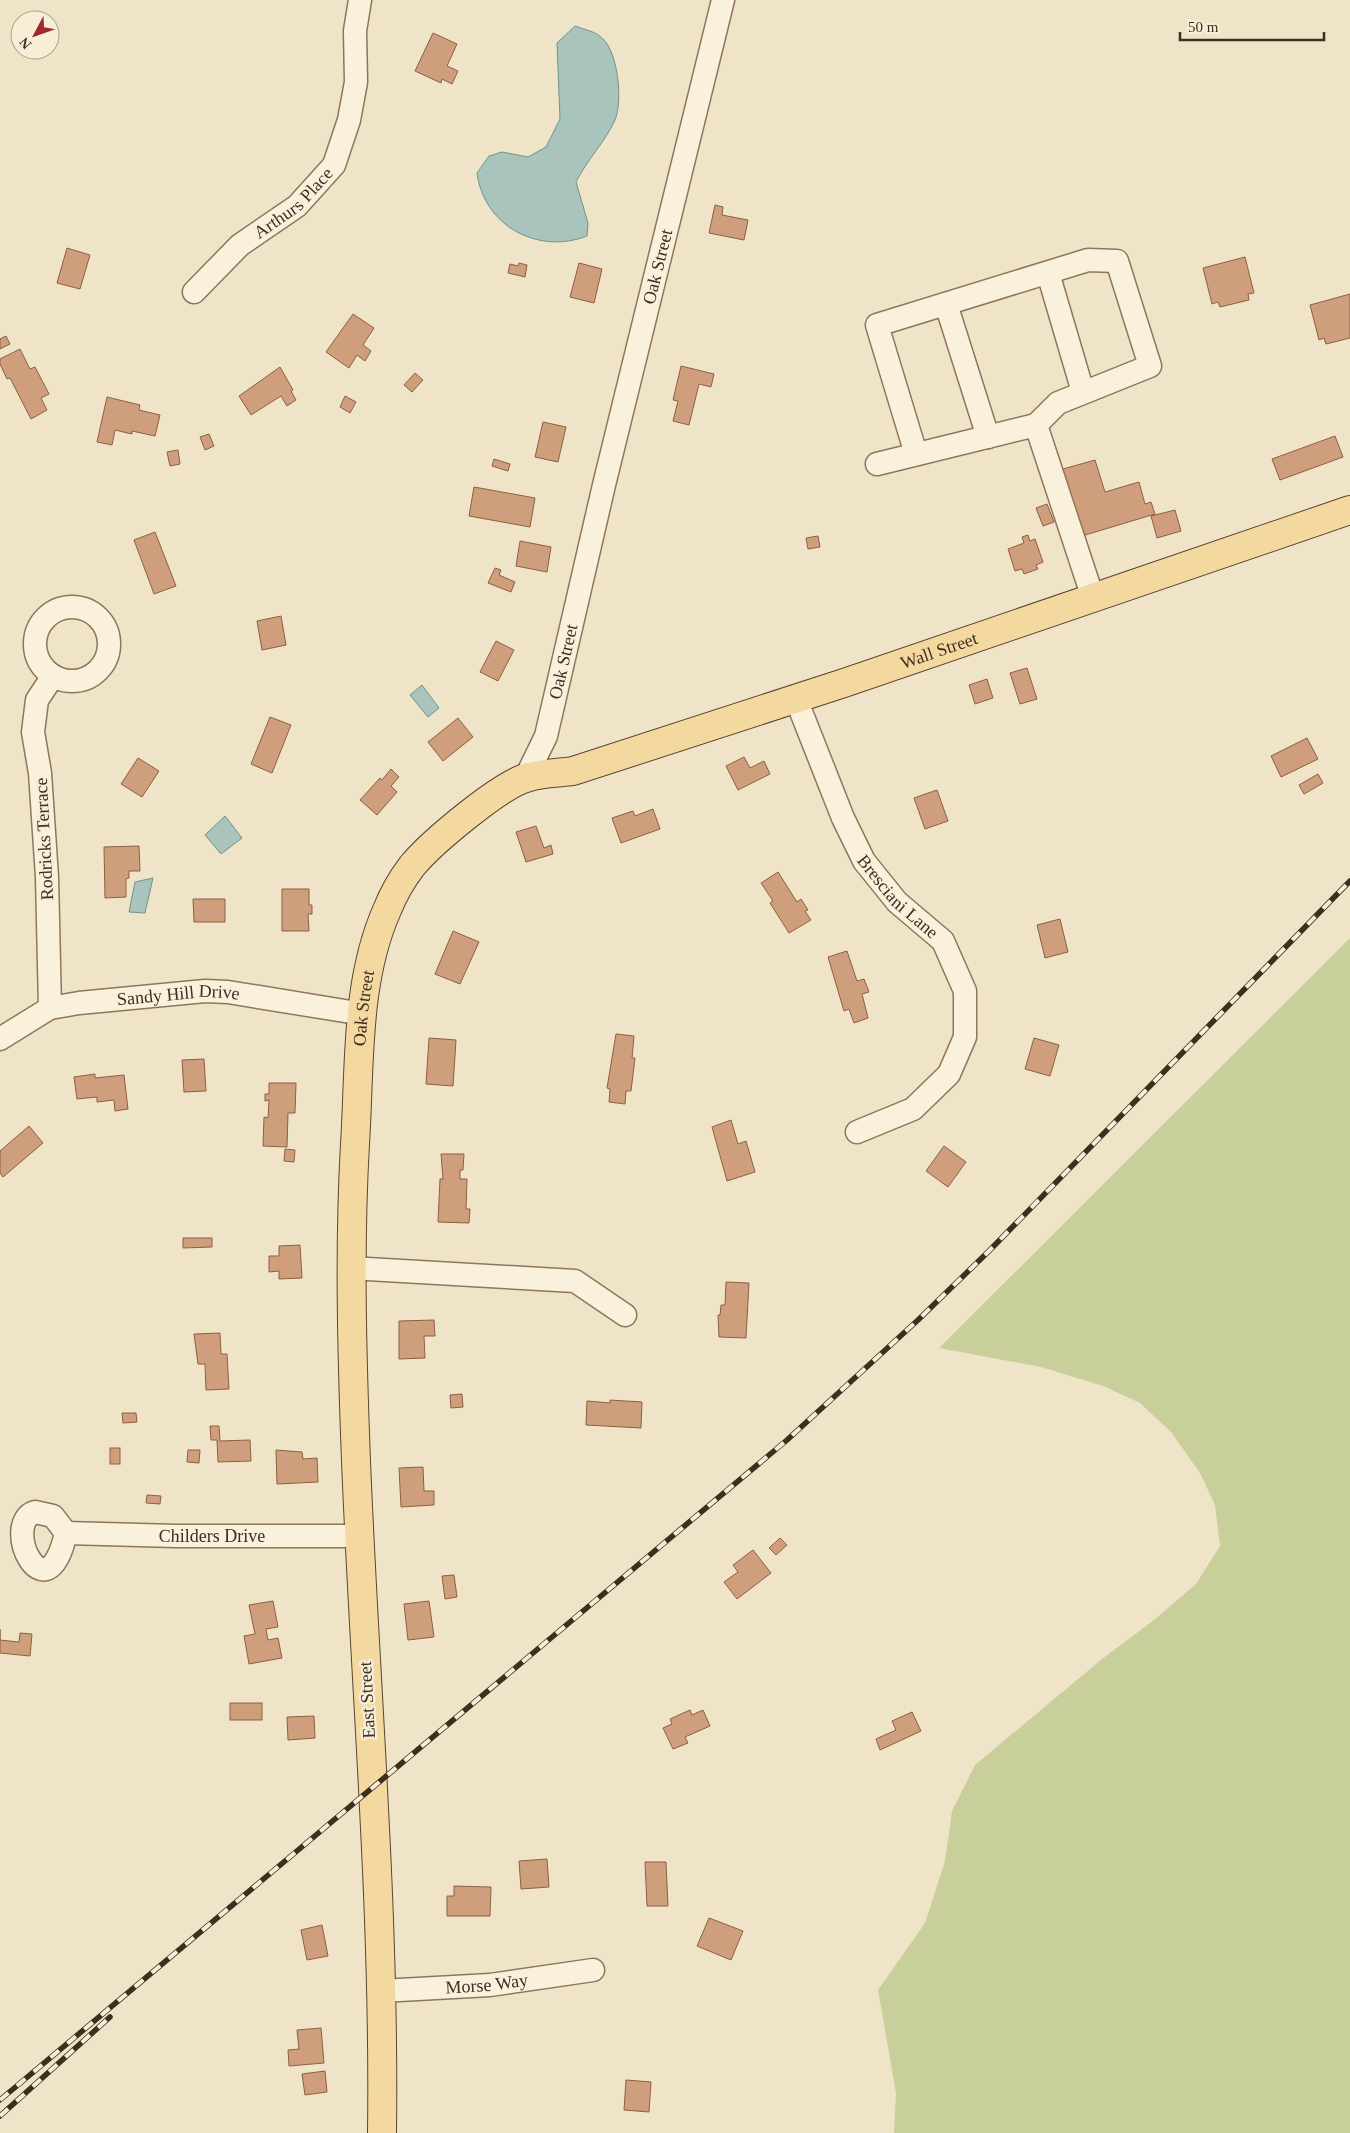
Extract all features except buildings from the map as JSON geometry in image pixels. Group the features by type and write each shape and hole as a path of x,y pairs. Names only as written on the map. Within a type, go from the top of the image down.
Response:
{"main road":[{"name":"Wall Street","path":"526,777 573,772 796,699 1350,510"},
{"name":"Oak Street","path":"350,1268 359,1055 370,962 377,936 397,889 411,868 429,847 486,801 526,777"},
{"name":"East Street","path":"350,1268 359,1536 380,1991 382,2133"}],"street":[{"name":"Arthurs Place","path":"194,292 240,245 297,206 334,165 349,120 356,82 354,32 360,0"},
{"name":"Oak Street","path":"526,777 546,736 604,485 723,0"},
{"path":"876,464 1036,425 1058,403 1150,366 1117,260 1088,260 878,325 916,454"},
{"path":"1048,273 1083,392"},
{"path":"946,304 988,437"},
{"path":"1036,425 1094,598"},
{"name":"Rodricks Terrace","path":"50,1008 44,825 40,773 33,732 37,700 53,676"},
{"name":"Bresciani Lane","path":"796,699 843,818 864,862 897,902 943,941 965,991 965,1036 949,1074 913,1108 857,1132"},
{"name":"Sandy Hill Drive","path":"0,1039 50,1008 79,1002 205,991 228,992 363,1014"},
{"path":"350,1268 576,1281 625,1315"},
{"name":"Childers Drive","path":"66,1533 359,1536"},
{"name":"Morse Way","path":"380,1991 490,1985 593,1970"}],"green space":[{"path":"1350,938 1350,2133 894,2133 896,2093 878,1990 925,1923 945,1861 952,1811 975,1765 1102,1659 1154,1620 1196,1584 1220,1546 1215,1505 1200,1473 1171,1432 1140,1403 1103,1386 1041,1367 939,1348"}],"water":[{"path":"575,26 597,34 608,46 618,78 619,101 615,120 611,128 576,182 588,223 587,236 568,241 550,242 516,232 502,221 490,208 482,192 477,173 489,156 502,152 528,157 546,147 560,119 557,43"},
{"path":"422,685 439,708 428,717 410,695"},
{"path":"225,816 242,838 221,854 205,835"},
{"path":"153,878 145,913 129,912 135,882"}],"railway":[{"path":"0,2100 787,1440 918,1320 989,1251 1350,881"},
{"path":"0,2116 110,2017"}]}
